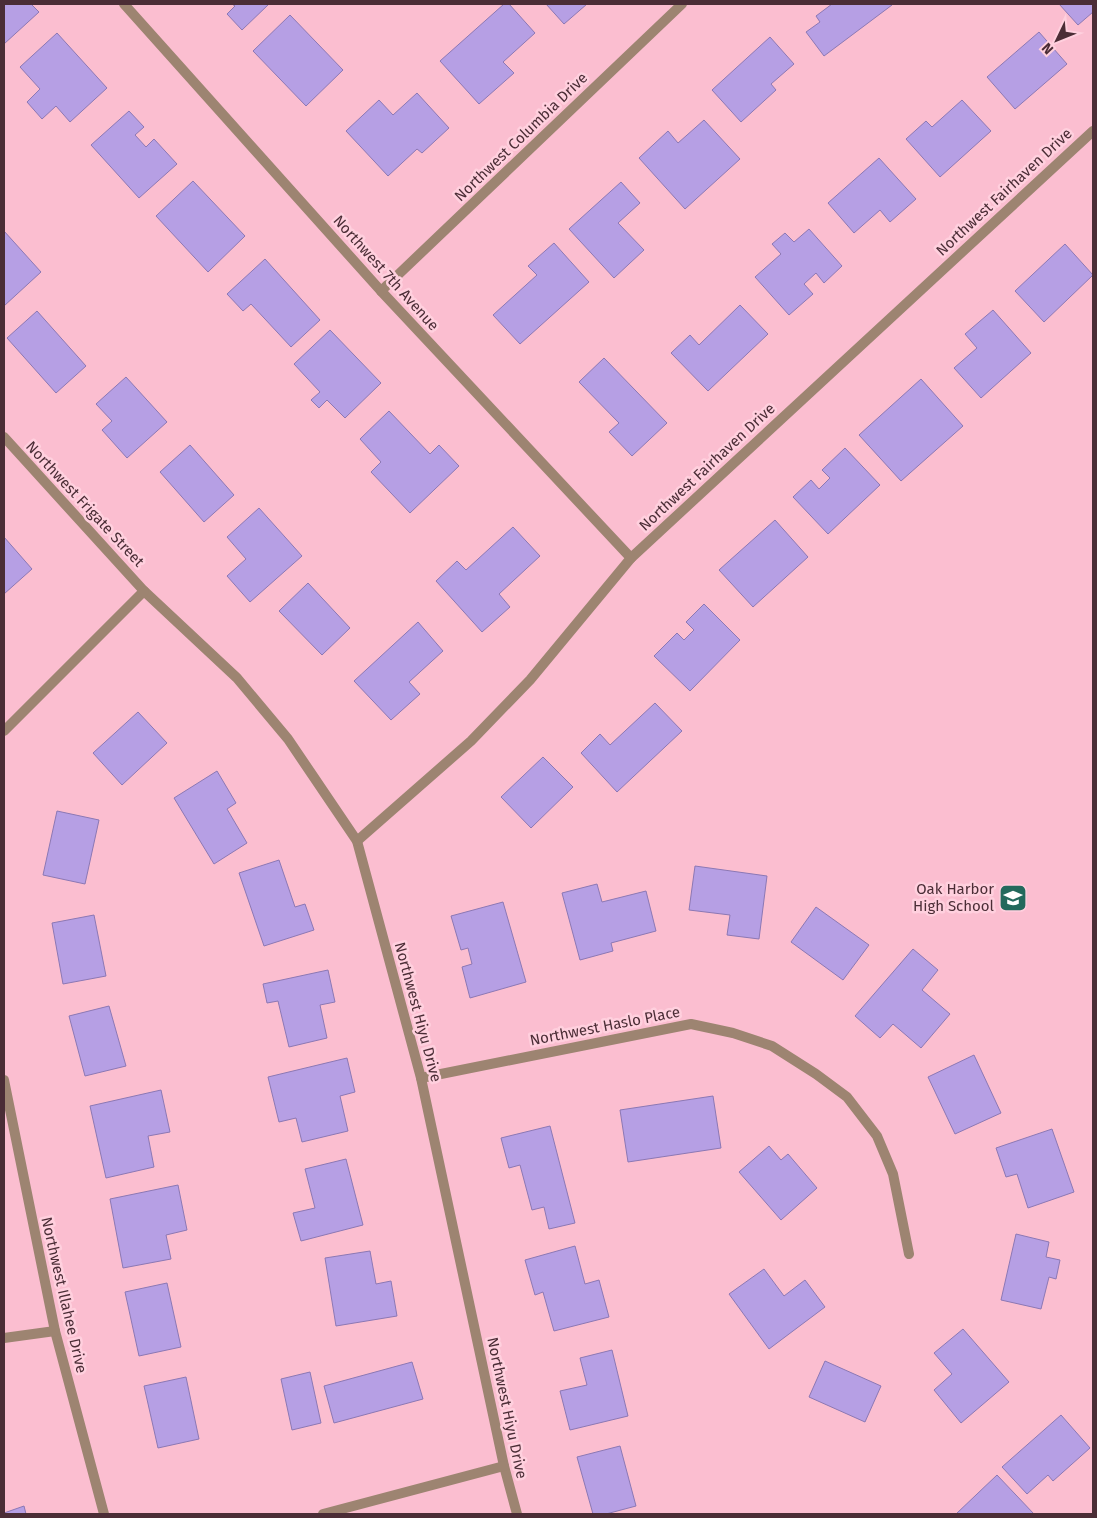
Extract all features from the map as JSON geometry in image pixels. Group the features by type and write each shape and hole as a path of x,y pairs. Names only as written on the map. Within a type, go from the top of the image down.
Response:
{"street":[{"name":"Northwest 7th Avenue","path":"124,4 381,292 631,558"},
{"name":"Northwest Columbia Drive","path":"381,292 682,4"},
{"name":"Northwest Fairhaven Drive","path":"357,841 478,735 530,680 631,558 1093,131"},
{"name":"Northwest Frigate Street","path":"4,438 144,591"},
{"path":"4,732 144,591"},
{"name":"Northwest Hiyu Drive","path":"144,591 237,678 288,739 357,841 421,1078 504,1466 516,1514"},
{"name":"Northwest Haslo Place","path":"421,1078 691,1024 733,1033 772,1046 816,1074 847,1098 877,1136 893,1174 909,1254"},
{"name":"Northwest Illahee Drive","path":"4,1080 55,1331 104,1514"},
{"path":"4,1338 55,1331"},
{"path":"323,1514 504,1466"}],"building":[{"path":"4,4 31,4 39,12 4,44"},
{"path":"232,4 269,4 242,30 227,14 235,6"},
{"path":"504,4 509,4 535,33 503,62 514,73 479,104 440,61"},
{"path":"546,4 587,4 564,24"},
{"path":"832,4 892,5 824,56 806,32 820,22 816,16"},
{"path":"1059,4 1093,4 1093,12 1078,25"},
{"path":"290,15 343,70 306,106 253,51"},
{"path":"1039,32 1067,64 1015,109 987,77"},
{"path":"57,33 107,88 70,122 56,106 42,119 27,102 40,89 20,67"},
{"path":"770,37 794,64 771,84 776,90 741,122 712,90"},
{"path":"417,93 449,128 422,153 417,149 388,176 346,131 379,100 393,115"},
{"path":"962,100 991,131 940,177 906,139 926,121 932,127"},
{"path":"129,111 144,127 135,135 146,147 154,139 177,164 139,198 91,145"},
{"path":"704,120 740,159 685,209 639,158 668,131 678,143"},
{"path":"879,158 916,199 890,222 880,210 854,233 828,203"},
{"path":"193,181 245,236 208,272 156,216"},
{"path":"621,182 640,203 618,223 644,250 614,278 569,229"},
{"path":"809,229 842,266 824,283 816,273 804,284 813,294 789,315 755,277 781,254 772,244 785,233 794,242"},
{"path":"4,231 41,272 4,306"},
{"path":"554,243 589,282 520,344 493,315 537,275 528,266"},
{"path":"1065,244 1093,275 1044,322 1015,291"},
{"path":"265,259 320,320 291,347 251,304 243,311 227,294"},
{"path":"740,305 768,334 708,391 671,353 690,335 699,345"},
{"path":"993,310 1031,353 981,398 954,368 977,348 965,334"},
{"path":"37,311 86,366 56,393 7,338"},
{"path":"330,330 381,383 345,418 327,400 319,408 311,400 320,392 294,364"},
{"path":"604,358 667,423 632,456 609,432 619,423 579,382"},
{"path":"126,377 167,422 127,458 102,430 112,421 96,404"},
{"path":"921,379 963,426 901,481 859,435"},
{"path":"389,411 430,454 439,445 459,466 410,513 371,472 381,462 360,439"},
{"path":"190,445 234,495 204,522 160,472"},
{"path":"845,448 880,485 828,534 793,497 811,480 819,489 830,478 822,470"},
{"path":"259,508 302,556 250,602 227,576 246,559 227,537"},
{"path":"775,520 808,557 753,607 719,570"},
{"path":"513,527 540,556 499,594 510,607 482,632 436,581 457,561 466,570"},
{"path":"4,537 32,569 4,594"},
{"path":"308,583 350,628 322,655 279,611"},
{"path":"704,604 740,640 690,691 654,656 677,633 684,640 694,630 686,622"},
{"path":"418,622 443,651 409,682 420,694 391,720 354,681"},
{"path":"655,703 682,731 617,792 581,753 600,734 610,745"},
{"path":"138,712 167,743 122,785 93,753"},
{"path":"543,757 573,787 531,828 501,797"},
{"path":"217,771 236,803 227,809 247,843 214,864 174,798"},
{"path":"57,811 99,820 85,884 43,875"},
{"path":"279,860 295,907 305,904 314,930 264,946 239,873"},
{"path":"695,866 767,876 759,939 727,935 730,915 689,910"},
{"path":"597,884 602,902 646,891 656,931 611,943 613,951 580,960 562,893"},
{"path":"503,902 526,982 470,998 462,967 472,964 468,948 461,950 451,916"},
{"path":"816,907 869,945 843,980 791,942"},
{"path":"94,915 106,976 63,984 52,923"},
{"path":"913,949 938,970 922,990 950,1014 921,1048 893,1024 880,1038 855,1016"},
{"path":"328,970 335,1002 320,1005 327,1038 289,1047 278,1001 267,1003 263,984"},
{"path":"109,1006 126,1066 85,1076 69,1016"},
{"path":"974,1055 1001,1113 955,1134 928,1077"},
{"path":"347,1058 355,1092 340,1096 348,1131 302,1142 296,1118 279,1122 268,1077"},
{"path":"161,1090 170,1132 148,1136 154,1167 106,1178 90,1106"},
{"path":"713,1096 721,1148 628,1162 620,1110"},
{"path":"550,1126 575,1223 549,1229 544,1207 532,1210 520,1165 509,1168 501,1138"},
{"path":"1052,1129 1074,1192 1028,1208 1017,1174 1006,1177 996,1148"},
{"path":"769,1146 781,1160 788,1154 817,1188 781,1220 739,1172"},
{"path":"346,1159 363,1225 301,1241 293,1213 315,1208 305,1169"},
{"path":"178,1185 187,1230 166,1235 171,1259 123,1268 110,1199"},
{"path":"1016,1234 1049,1242 1046,1257 1060,1260 1056,1279 1049,1277 1041,1309 1001,1300"},
{"path":"575,1246 585,1284 599,1280 609,1317 554,1331 543,1292 535,1295 525,1260"},
{"path":"370,1251 376,1284 391,1281 397,1316 336,1326 325,1258"},
{"path":"764,1269 784,1296 805,1280 825,1307 769,1349 729,1294"},
{"path":"167,1283 181,1347 139,1356 125,1292"},
{"path":"963,1329 1009,1382 961,1423 934,1390 952,1374 934,1353"},
{"path":"612,1350 628,1416 570,1430 560,1391 587,1385 580,1358"},
{"path":"825,1361 881,1386 865,1422 809,1397"},
{"path":"412,1362 423,1399 334,1423 324,1386"},
{"path":"310,1372 321,1423 292,1430 281,1379"},
{"path":"186,1377 199,1439 158,1448 144,1386"},
{"path":"1061,1415 1090,1448 1053,1481 1048,1475 1027,1494 1002,1467"},
{"path":"620,1446 636,1506 606,1514 593,1514 577,1457"},
{"path":"997,1475 1034,1514 956,1514"},
{"path":"24,1506 26,1514 4,1514 4,1513"}],"place":[{"name":"Oak Harbor High School","path":"1013,898"}]}
